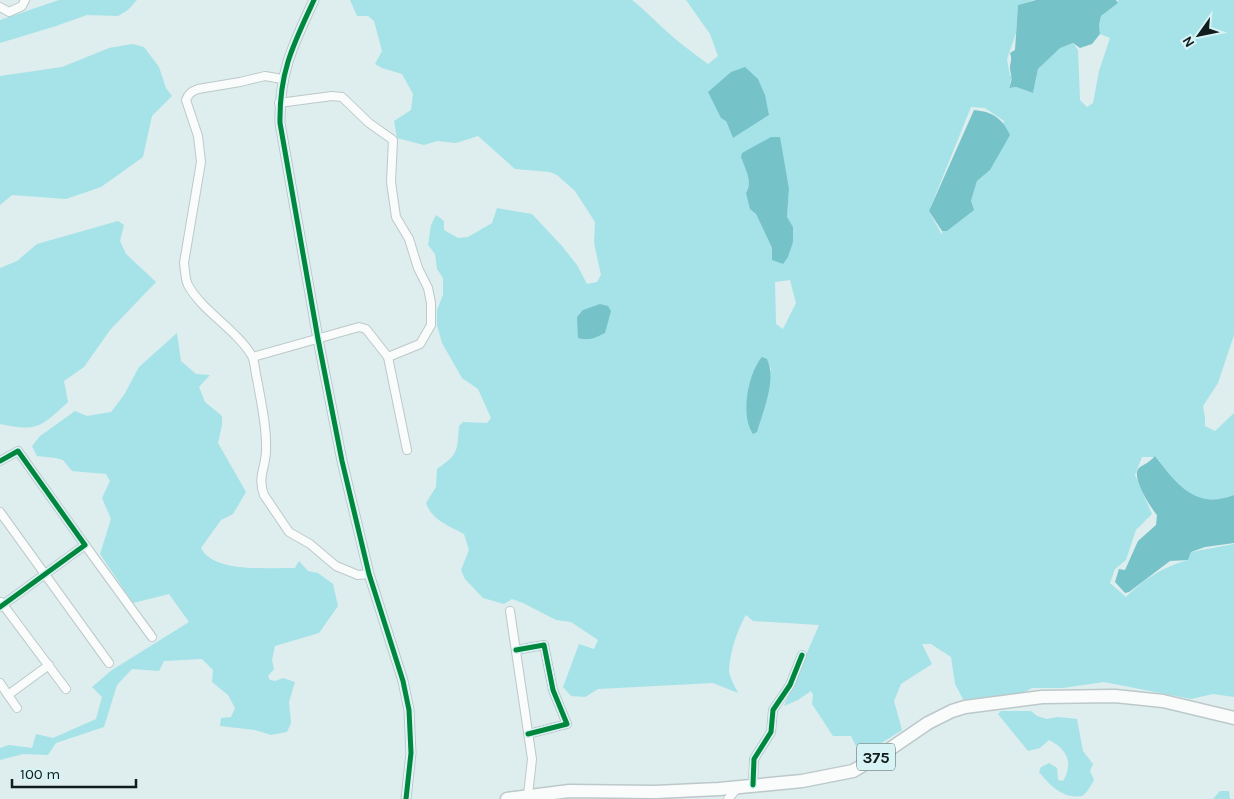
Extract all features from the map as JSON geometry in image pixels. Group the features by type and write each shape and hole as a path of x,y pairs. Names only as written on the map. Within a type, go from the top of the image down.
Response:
{"highway":[{"name":"375","path":"508,799 569,791 655,795 802,781 853,771 928,723 952,711 965,707 1042,698 1115,696 1163,701 1234,718"}],"street":[{"path":"0,7 9,12 22,6 25,0"},
{"path":"314,0 290,53 282,79 279,103 280,123 318,339 342,461 369,574 403,680 410,710 411,752 406,799"},
{"path":"282,79 265,76 198,88 192,91 186,100 198,136 201,162 184,263 186,277 188,285 199,299 253,357 266,445 260,477 264,495 289,532 310,544 336,566 358,575 369,574"},
{"path":"279,103 332,96 342,97 369,123 393,140 392,182 396,217 409,239 418,268 428,288 431,303 431,325 420,344 388,357"},
{"path":"253,357 358,327 364,327 388,357 407,450"},
{"path":"0,461 18,451 152,637"},
{"path":"0,512 109,663"},
{"path":"66,689 1,604 86,545"},
{"path":"510,611 532,759 528,795"},
{"path":"516,650 544,645 553,690 567,724 528,734"},
{"path":"753,785 754,759 771,732 773,710 790,685 802,655"},
{"path":"8,695 48,666"},
{"path":"0,683 17,708"},
{"path":"728,799 736,787"}],"shaded area":[{"path":"59,0 137,0 128,10 118,16 87,15 0,43 0,20"},
{"path":"350,0 632,0 708,64 718,56 710,34 686,0 1034,0 1018,5 1016,33 1007,59 1010,76 1012,75 1009,88 1016,87 1033,93 1038,69 1059,48 1073,43 1078,50 1080,100 1087,107 1093,103 1099,71 1110,38 1100,34 1101,16 1118,3 1118,0 1234,0 1234,335 1218,383 1203,406 1205,426 1215,431 1234,413 1234,495 1220,499 1198,497 1180,485 1156,457 1142,457 1135,475 1152,514 1136,530 1126,560 1115,569 1110,583 1126,597 1154,574 1188,560 1191,552 1234,544 1234,697 1213,694 1191,699 1104,682 1063,688 1032,688 1021,694 964,701 955,684 951,657 931,644 922,644 932,664 901,684 894,701 902,730 880,744 858,750 851,736 833,736 812,704 813,695 811,691 798,700 784,706 819,625 753,621 746,615 734,641 729,670 738,693 713,683 598,689 585,697 571,696 563,687 579,644 594,649 598,640 571,622 556,620 523,603 512,599 504,604 483,598 465,579 461,570 469,550 464,534 432,514 426,503 436,487 437,469 456,451 459,426 463,422 487,423 491,418 478,389 462,378 442,343 437,325 437,310 443,295 443,278 437,269 435,254 428,245 431,225 436,215 444,221 444,230 458,238 468,237 492,223 497,208 532,214 577,265 587,284 597,282 601,275 594,243 595,222 575,191 557,175 550,172 515,169 478,136 456,143 437,141 424,145 397,138 394,121 411,110 413,94 402,74 375,64 382,51 374,21 368,16 357,16","holes":["971,107 985,108 1004,121 990,170 977,181 971,201 973,210 947,231 942,231 942,235 929,211","769,115 733,138 726,121","741,157 789,189 787,217 772,260 772,248 746,193 749,184","790,280 796,303 783,329 776,324 775,282","767,359 771,369 751,432 747,408"]},
{"path":"1036,0 1116,0 1118,3 1101,16 1100,34 1092,44 1080,48 1073,43 1060,48 1038,69 1033,93 1016,87 1009,88 1012,78 1010,53 1015,50 1018,5"},
{"path":"132,44 144,47 159,67 166,88 172,96 152,116 143,157 101,187 66,199 12,195 0,205 0,76 62,67 109,48"},
{"path":"745,67 758,79 765,95 769,115 733,138 726,121 721,118 708,92 731,72"},
{"path":"974,110 992,114 1004,124 1010,135 990,170 977,181 971,201 974,210 947,231 942,231 929,211"},
{"path":"771,137 780,137 789,189 787,217 793,227 793,242 788,257 783,264 772,260 772,248 756,214 750,209 746,193 749,180 741,157 742,153"},
{"path":"118,221 124,225 120,241 126,254 156,282 110,330 84,367 64,381 68,402 51,417 38,425 22,427 0,424 0,268 17,261 37,244"},
{"path":"600,304 608,306 611,311 605,333 592,338 578,338 577,317 583,310"},
{"path":"177,333 181,361 196,374 210,375 199,387 205,402 222,416 218,443 246,492 233,514 221,520 201,548 208,556 218,562 243,567 295,568 299,561 308,571 318,573 333,584 338,606 319,633 275,646 272,660 274,669 268,676 270,680 275,681 283,678 295,682 289,702 291,723 287,732 271,735 255,730 220,726 221,718 231,717 235,708 228,695 212,682 213,670 202,659 164,661 159,671 132,669 117,685 104,727 56,743 48,755 23,754 0,760 0,748 9,745 32,748 36,734 53,738 96,719 102,697 92,687 112,670 189,622 169,594 133,603 100,554 111,519 102,498 110,481 106,474 72,471 63,460 37,456 32,446 40,436 75,411 87,416 111,412 124,395 139,367"},
{"path":"762,357 767,359 770,367 770,385 757,432 753,434 747,417 747,395 753,373"},
{"path":"1155,456 1179,485 1198,497 1220,499 1234,495 1234,543 1205,547 1191,552 1188,560 1170,561 1129,592 1125,593 1115,582 1119,569 1125,570 1138,541 1156,525 1157,515 1142,492 1137,478 1139,468"},
{"path":"1001,711 1031,711 1037,716 1047,719 1058,717 1077,719 1083,751 1093,764 1090,771 1094,780 1086,793 1082,796 1068,795 1057,790 1048,782 1039,772 1041,767 1049,763 1057,768 1058,780 1063,781 1068,768 1067,757 1064,752 1049,740 1040,748 1028,751 998,714"},
{"path":"1220,791 1229,791 1230,799 1213,799"}],"cycle path":[{"path":"314,0 289,59 282,89 280,123 318,339 342,461 369,574 403,681 409,710 411,753 406,799"},
{"path":"0,461 18,451 85,545 0,607"},
{"path":"516,650 544,645 553,690 567,724 528,734"},
{"path":"753,785 754,759 771,732 773,710 790,685 802,655"}]}
